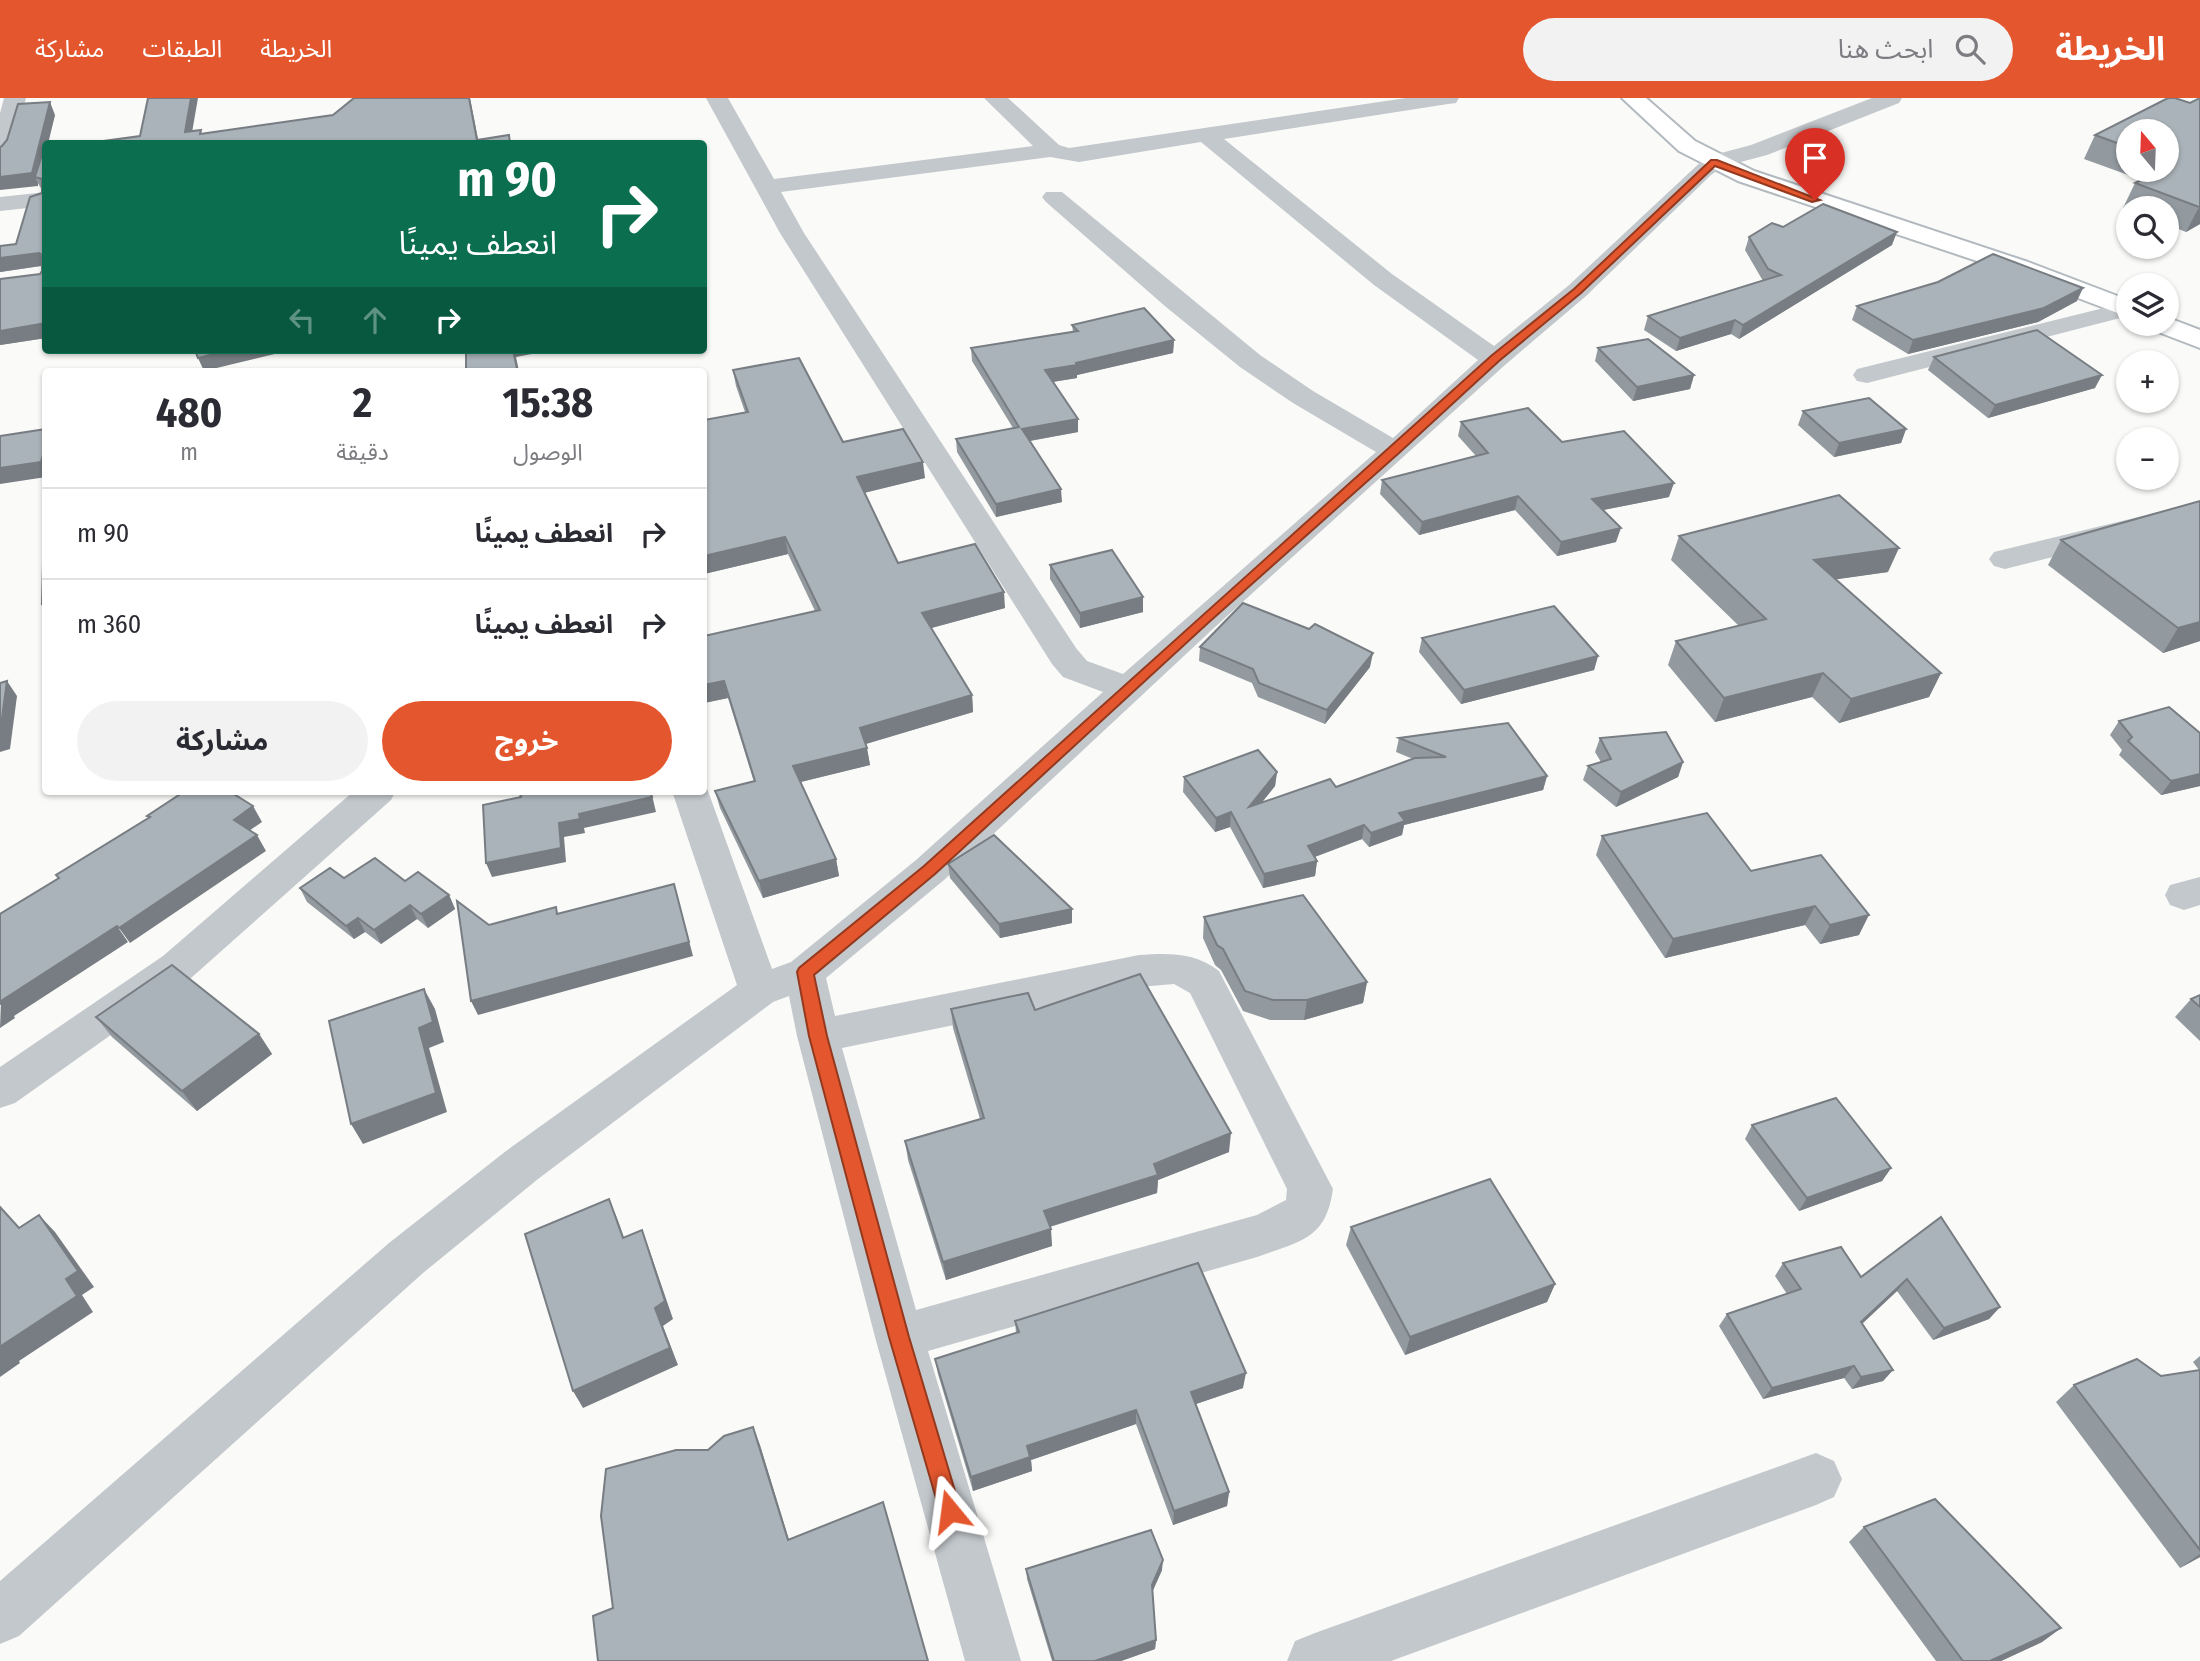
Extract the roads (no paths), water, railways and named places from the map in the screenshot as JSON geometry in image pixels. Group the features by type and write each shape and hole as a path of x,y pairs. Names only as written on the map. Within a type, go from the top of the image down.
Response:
{"main road":[{"path":"1633,98 1672,135 1714,162 1815,200 2019,267 2116,305"},
{"path":"2179,331 2200,340"}],"street":[{"path":"0,151 15,98"},
{"path":"717,98 765,187 844,316 964,497 1064,656 1075,669 1128,689"},
{"path":"995,98 1051,150"},
{"path":"765,187 1051,150 1067,155 1079,155 1448,98"},
{"path":"1835,98 1858,111"},
{"path":"0,1618 406,1258 522,1165 759,991 805,972 930,870 1495,359 1577,291 1714,162 1759,150 1891,98"},
{"path":"1206,135 1360,262 1419,307 1495,359"},
{"path":"1054,197 1209,329 1252,362 1318,407 1395,451"},
{"path":"0,204 42,199"},
{"path":"1867,375 2116,312"},
{"path":"2005,559 2200,512"},
{"path":"0,1090 177,967 373,795"},
{"path":"691,795 759,991"},
{"path":"818,1036 1139,971 1172,968 1192,971 1205,982 1310,1189 1307,1211 1287,1224 1257,1236 899,1337"},
{"path":"805,972 818,1036 899,1337 993,1661"},
{"path":"1315,1661 1816,1479"}]}
